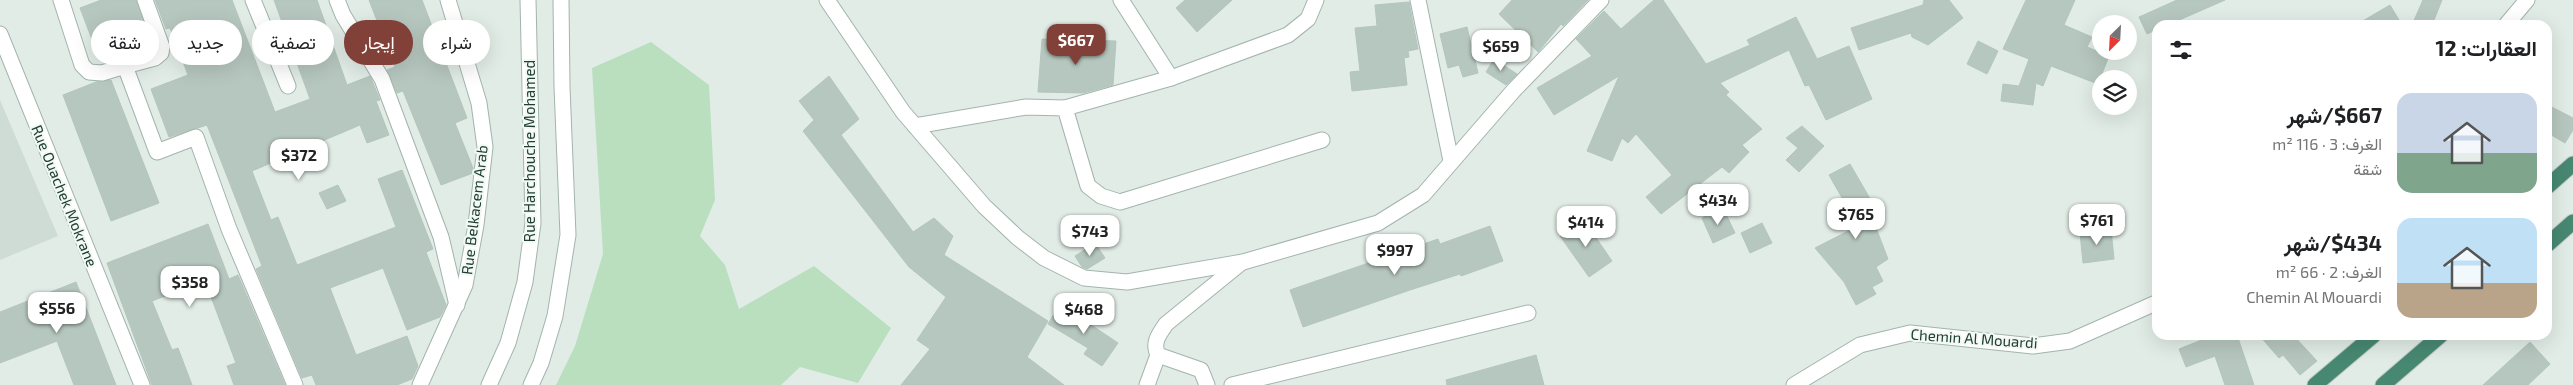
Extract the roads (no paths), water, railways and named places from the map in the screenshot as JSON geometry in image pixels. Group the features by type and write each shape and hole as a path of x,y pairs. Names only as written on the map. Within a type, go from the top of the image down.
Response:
{"highway":[{"path":"2552,182 2573,164"},
{"path":"2552,240 2573,222"},
{"path":"2316,385 2368,340"},
{"path":"2383,385 2435,340"}],"street":[{"path":"61,0 82,65 89,72 102,73 155,58 161,53 162,47 145,0"},
{"path":"253,0 288,86"},
{"path":"337,0 343,15 382,79 441,237 457,305"},
{"name":"Rue Belkacem Arab","path":"420,385 457,305 467,276 485,147 479,103 448,0"},
{"name":"Rue Harchouche Mohamed","path":"489,385 508,343 525,282 533,223 528,0"},
{"path":"531,385 541,364 554,316 568,235 562,87 561,0"},
{"path":"827,0 915,126 984,206 1018,238 1044,258 1084,278 1127,282 1243,262 1378,223 1423,195 1451,161 1574,25 1601,0"},
{"path":"1121,0 1171,78"},
{"path":"915,126 1026,107 1065,108 1171,78 1288,35 1308,19 1316,0"},
{"path":"1418,0 1451,161"},
{"path":"2510,20 2527,0"},
{"name":"Rue Ouachek Mokrane","path":"0,34 142,385"},
{"path":"125,66 157,152 196,137 229,229 295,385"},
{"path":"1065,108 1088,186 1101,196 1120,202 1322,140"},
{"path":"1207,385 1201,370 1158,355 1155,349 1157,337 1166,324 1243,262"},
{"name":"Chemin Al Mouardi","path":"1794,385 1860,344 1910,333 2033,346 2070,342 2152,305"},
{"path":"1232,385 1528,313"},
{"path":"1147,385 1158,355"}]}
